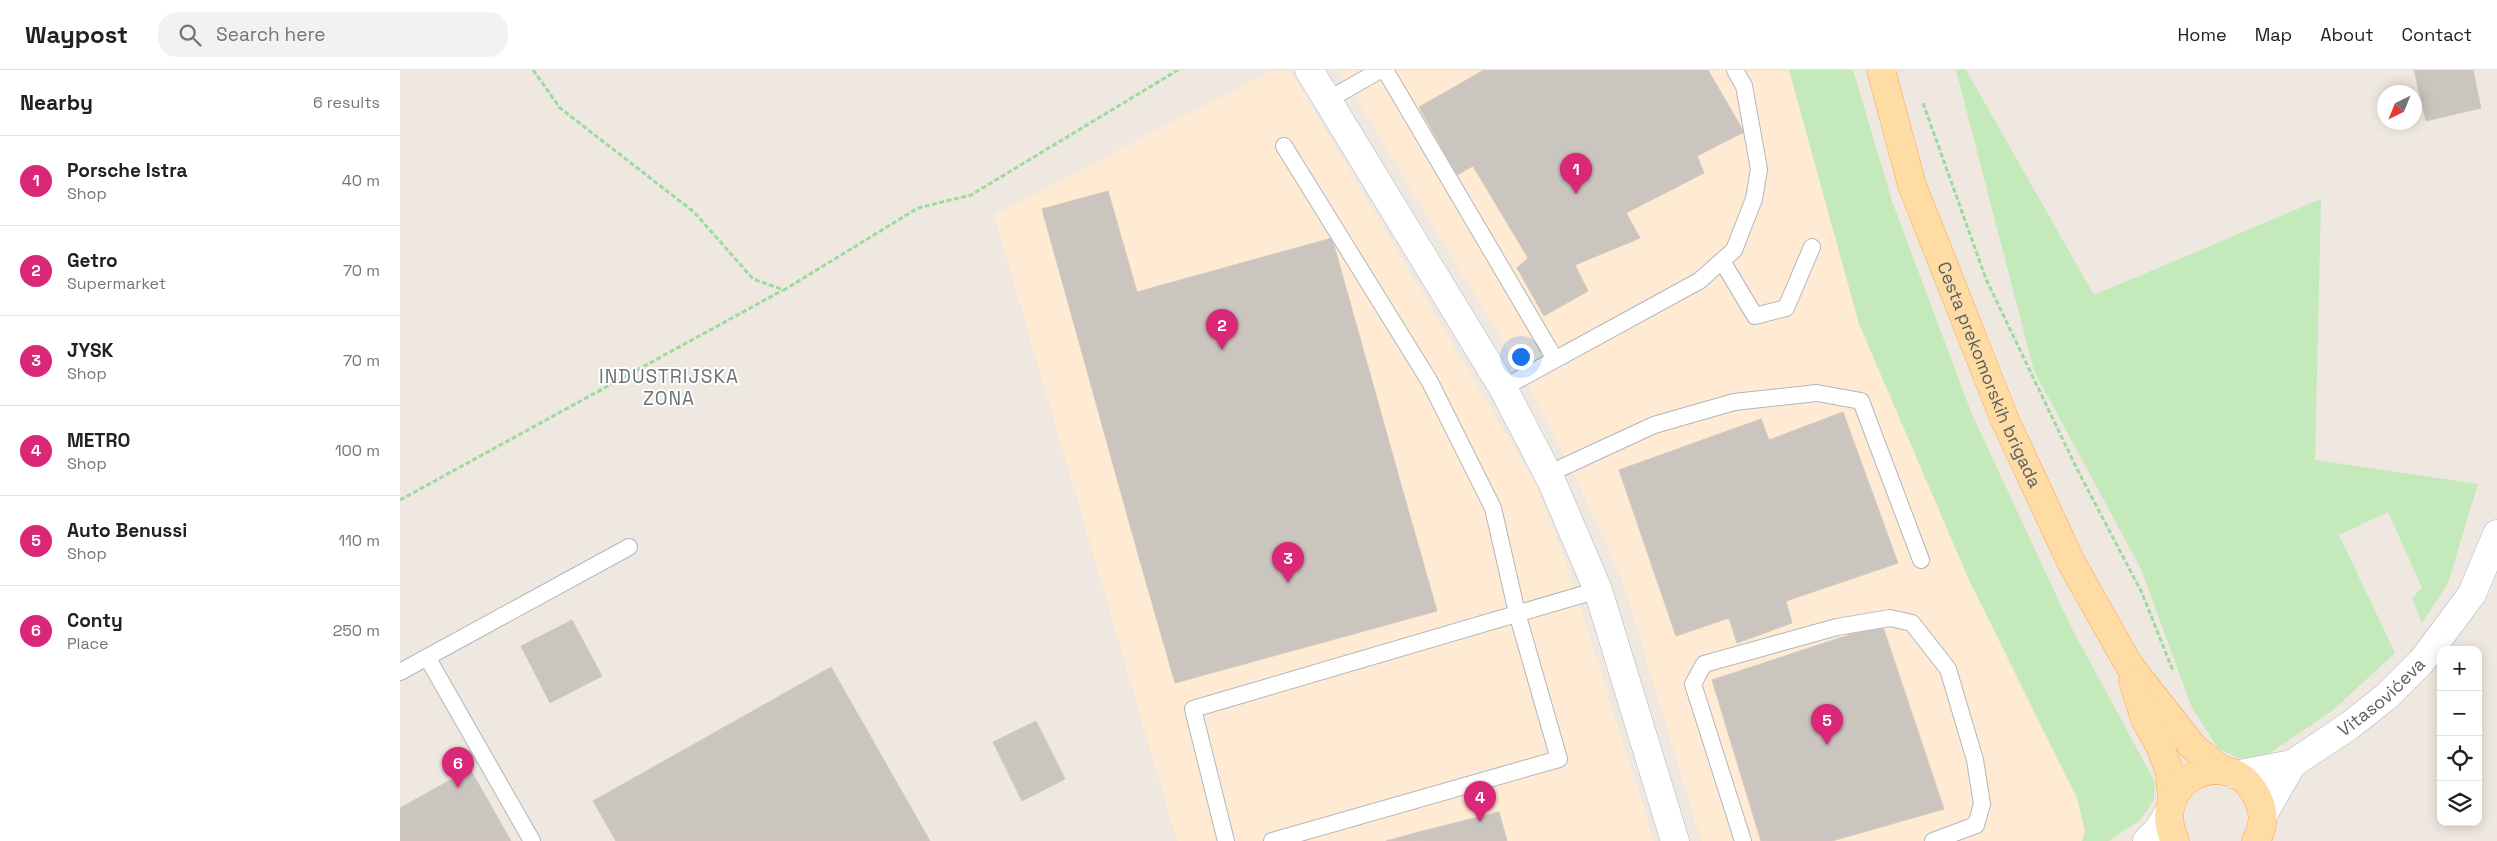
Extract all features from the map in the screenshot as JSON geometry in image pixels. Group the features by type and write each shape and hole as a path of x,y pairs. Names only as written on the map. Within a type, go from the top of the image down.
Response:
{"main road":[{"name":"Cesta prekomorskih brigada","path":"1881,70 1912,185 2004,418 2071,562 2129,665 2193,747 2255,791 2260,832"},
{"name":"Cesta prekomorskih brigada","path":"2129,665 2145,719 2161,748 2170,774 2169,829 2175,841"},
{"path":"2170,806 2180,785 2193,776 2208,771 2229,773"}],"street":[{"path":"1310,70 1503,388 1548,474 1598,590 1675,841"},
{"name":"Vitasovićeva","path":"2229,773 2292,764 2349,726 2387,696 2422,661 2472,594 2497,534"},
{"name":"Vitasovićeva","path":"2260,832 2292,764"},
{"path":"2147,841 2159,829 2170,806"}],"lane":[{"path":"1328,100 1380,70"},
{"path":"1385,70 1555,359"},
{"path":"1503,388 1699,281 1734,250 1754,199 1759,169 1744,86 1736,70"},
{"path":"1272,841 1560,760 1517,614 1493,508 1430,382 1284,146"},
{"path":"1722,261 1754,316 1786,308 1812,247"},
{"path":"1548,474 1654,425 1734,402 1817,393 1861,401 1921,560"},
{"path":"400,672 629,547"},
{"path":"1226,841 1193,709 1598,590"},
{"path":"1743,841 1693,684 1704,664 1837,627 1890,618 1912,623 1948,669 1975,760 1982,804 1976,825 1934,841"},
{"path":"427,657 532,841"}],"path":[{"path":"533,70 560,108 694,212 753,279 784,290"},
{"path":"400,500 784,290 918,208 971,195 1178,70"},
{"path":"1920,96 1986,279 2078,469 2142,593 2174,673"}],"shaded area":[{"path":"1273,70 1290,70 1537,486 1569,571 1654,841 1421,841 1418,833 1386,841 1177,841 994,215"},
{"path":"1339,70 1789,70 1859,324 1969,580 2077,798 2085,831 2082,841 1701,841 1623,582 1572,470 1523,375"}],"green space":[{"path":"1789,70 1853,70 1892,201 1971,412 2070,625 2155,782 2154,800 2140,820 2109,841 2082,841 2085,831 2077,798 1969,580 1859,324"},
{"path":"1956,70 1966,70 2094,295 2321,199 2315,460 2478,484 2448,583 2422,623 2412,598 2422,588 2388,512 2339,535 2395,653 2332,711 2262,758 2238,758 2218,748 2192,708 2141,569 2034,371"}],"building":[{"path":"1484,70 1708,70 1744,132 1697,156 1704,173 1626,213 1640,238 1575,265 1588,291 1544,316 1517,268 1528,258 1473,166 1457,175 1419,107"},
{"path":"2414,70 2473,70 2481,108 2426,121 2422,104 2422,85 2418,85"},
{"path":"1108,191 1137,292 1332,238 1400,481 1138,554 1042,209"},
{"path":"1843,412 1898,563 1786,601 1792,623 1737,643 1729,618 1676,636 1619,470 1761,419 1769,440"},
{"path":"1400,481 1437,611 1175,683 1138,554"},
{"path":"572,620 602,676 550,703 521,646"},
{"path":"1882,624 1944,809 1832,841 1761,841 1712,680"},
{"path":"831,667 930,841 616,841 593,801"},
{"path":"1036,721 1065,779 1022,801 993,742"},
{"path":"470,769 511,841 400,841 400,808"},
{"path":"1499,812 1507,841 1421,841 1419,832"},
{"path":"1419,832 1421,841 1386,841"}],"place":[{"name":"Porsche Istra","path":"1576,194"},
{"name":"Getro","path":"1222,350"},
{"name":"JYSK","path":"1288,583"},
{"name":"Auto Benussi","path":"1827,745"},
{"name":"Conty","path":"458,788"},
{"name":"METRO","path":"1480,822"}],"district":[{"name":"INDUSTRIJSKA ZONA","path":"669,387"}]}
